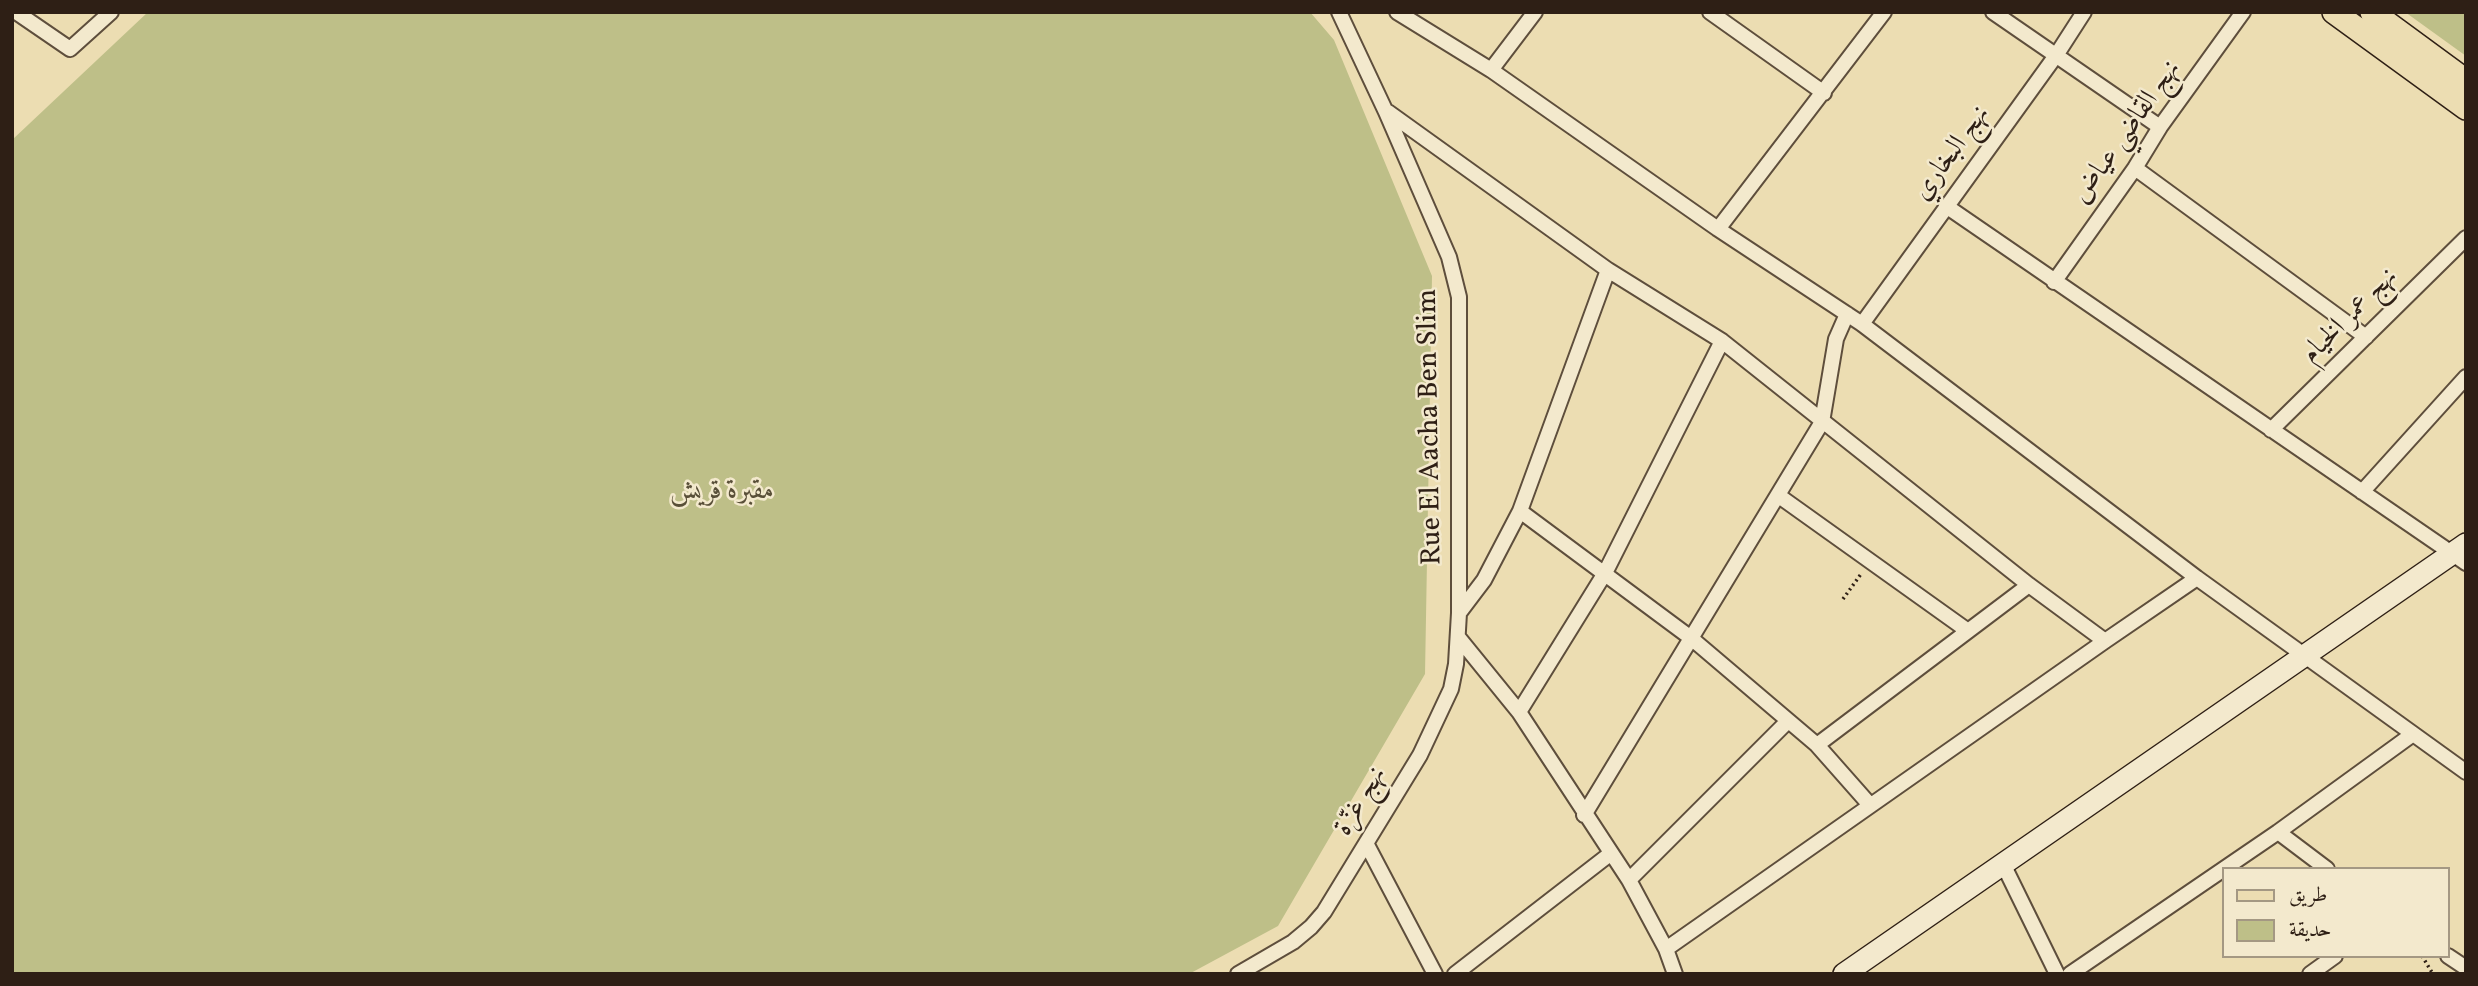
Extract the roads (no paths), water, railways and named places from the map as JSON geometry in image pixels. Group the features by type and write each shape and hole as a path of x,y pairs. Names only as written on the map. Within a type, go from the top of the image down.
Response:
{"main road":[{"path":"2334,12 2466,108"},
{"path":"2372,12 2466,80"},
{"path":"1844,974 2304,657 2461,553"}],"street":[{"path":"16,12 66,49 74,48 111,12"},
{"name":"Rue El Aacha Ben Slim","path":"1339,12 1386,111 1449,257 1459,297 1459,612"},
{"path":"1397,12 1491,70 1718,229 1847,314 2197,578 2466,772"},
{"path":"1491,70 1535,12"},
{"path":"1710,12 1824,93"},
{"path":"1718,229 1884,12"},
{"path":"1993,12 2160,127"},
{"name":"نهج البخاري","path":"1861,324 2057,54 2084,12"},
{"name":"نهج القاضي عياض","path":"2054,282 2243,12"},
{"path":"1386,111 1608,270 1722,341 2029,585 2105,641"},
{"path":"2135,168 2365,337"},
{"path":"1946,206 2362,492 2461,553"},
{"name":"نهج عمر الخيام","path":"2271,430 2466,238"},
{"path":"1459,612 1484,580 1520,511 1608,270"},
{"path":"1584,815 1822,422 1836,339 1847,314"},
{"path":"1518,712 1605,573 1722,341"},
{"path":"2362,492 2466,377"},
{"path":"1779,496 1968,631"},
{"path":"1520,511 1691,638 1817,745 1870,805"},
{"path":"1666,949 2197,578"},
{"path":"1817,745 2029,585"},
{"name":"نهج غزّة","path":"1238,974 1293,942 1311,928 1324,912 1435,727 1451,690 1456,664 1459,612"},
{"path":"1458,637 1518,712 1629,880 1666,949 1675,974"},
{"path":"1629,880 1788,720"},
{"path":"2227,867 2413,734"},
{"path":"2278,832 2324,867"},
{"path":"1366,843 1435,974"},
{"path":"1455,974 1610,854"},
{"path":"2003,864 2057,974"},
{"path":"2070,974 2222,870"},
{"path":"2450,957 2466,968"},
{"path":"2309,974 2332,958"}],"park label":[{"name":"مقبرة قريش","path":"722,493"}]}
